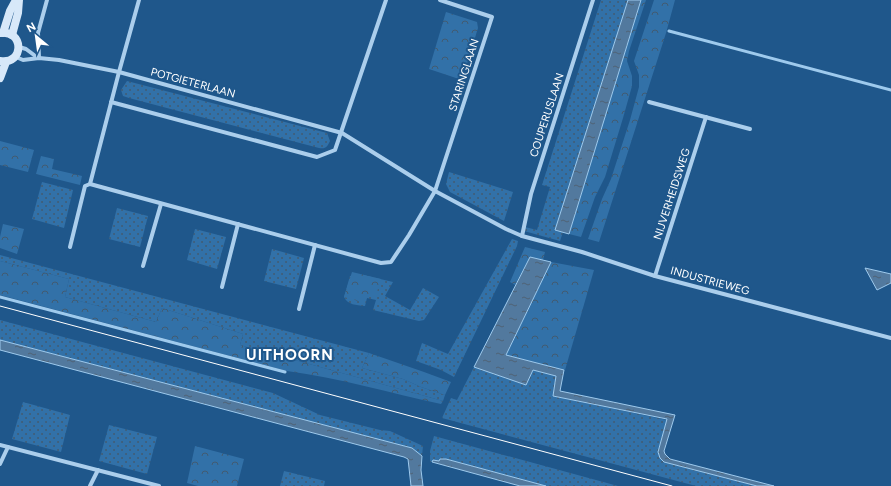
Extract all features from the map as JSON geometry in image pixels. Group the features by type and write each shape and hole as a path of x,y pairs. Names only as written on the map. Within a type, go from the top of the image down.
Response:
{"street":[{"path":"0,78 3,62 11,60 16,56 19,47 17,40 5,34 10,11 17,0"},
{"path":"39,58 38,33 47,0"},
{"path":"90,184 139,0"},
{"path":"111,102 317,157 335,150 386,0"},
{"name":"STARINGLAAN","path":"435,191 492,18 440,0"},
{"name":"COUPERUSLAAN","path":"522,236 531,194 593,0"},
{"name":"POTGIETERLAAN","path":"19,47 26,49 39,58"},
{"name":"POTGIETERLAAN","path":"16,56 23,60 39,58 69,61 119,72 342,132 435,191 506,229 526,237"},
{"path":"649,102 750,129"},
{"name":"NIJVERHEIDSWEG","path":"656,276 706,117"},
{"path":"70,247 85,186 90,184 381,263 391,262 435,191"},
{"path":"143,266 160,204"},
{"path":"222,287 238,224"},
{"name":"INDUSTRIEWEG","path":"526,237 582,252 656,276 891,338"},
{"path":"299,308 316,245"},
{"path":"0,445 159,486"},
{"path":"0,464 8,447"},
{"path":"90,486 98,470"}],"green space":[{"path":"601,0 628,0 556,229 563,232 560,241 524,231 525,227 537,230 550,187 542,185"},
{"path":"641,0 646,0 627,61 632,76 632,86 605,177 595,197 581,237 569,234"},
{"path":"654,0 675,0 666,33 599,242 588,239 602,199 611,179 630,120 639,87 639,75 634,61"},
{"path":"446,12 477,22 478,28 462,80 429,69"},
{"path":"127,81 327,133 330,141 326,147 319,148 129,98 123,96 121,90"},
{"path":"0,141 34,150 28,172 0,165"},
{"path":"41,156 54,159 52,169 82,176 80,185 36,174"},
{"path":"449,172 513,192 504,221 450,192 446,184"},
{"path":"42,182 73,190 64,228 32,219"},
{"path":"117,208 148,216 140,247 109,239"},
{"path":"3,224 24,229 17,254 0,248 0,237"},
{"path":"195,229 226,237 217,269 187,260"},
{"path":"512,239 518,241 517,246 454,377 441,370 416,361 422,343 448,354"},
{"path":"525,247 545,252 543,260 530,257 515,285 510,282"},
{"path":"272,249 304,258 296,289 264,281"},
{"path":"0,255 369,353 362,368 403,379 445,395 443,401 240,345 243,334 162,308 156,322 65,297 69,279 0,261"},
{"path":"0,261 69,279 65,297 156,322 162,308 243,334 240,345 443,401 441,404 345,382 287,371 0,295"},
{"path":"551,262 594,270 565,370 506,355"},
{"path":"352,272 381,279 375,298 367,296 365,303 344,297"},
{"path":"363,275 393,282 385,296 410,310 423,288 439,297 424,320 419,321 373,310 376,300 367,298 365,306 355,305 348,302 344,297 350,276"},
{"path":"0,320 273,393 320,415 380,430 390,431 423,446 422,456 412,448 0,340"},
{"path":"369,353 451,382 445,395 403,379 362,368"},
{"path":"474,367 526,385 533,370 556,376 553,396 667,420 658,452 664,462 757,486 696,486 442,418 451,398 457,400"},
{"path":"23,402 70,415 61,452 12,439"},
{"path":"109,425 157,437 147,474 99,461"},
{"path":"434,436 618,486 546,486 446,459 439,461 433,460 430,462 430,451"},
{"path":"195,446 244,459 237,486 198,486 187,483"},
{"path":"284,471 325,481 324,486 280,486"}],"water":[{"path":"628,0 641,0 569,234 555,230"},
{"path":"530,257 551,262 506,355 564,370 560,391 675,415 664,451 670,459 774,486 757,486 664,462 660,458 658,452 667,419 553,396 556,376 533,370 526,385 474,367"},
{"path":"865,268 891,274 891,283 877,290"},
{"path":"0,340 412,448 422,456 421,470 423,486 411,486 408,459 404,457 0,350"},
{"path":"440,459 446,459 546,486 520,486 432,462 433,460 439,461"}],"waterway":[{"path":"669,31 891,90"},
{"path":"0,297 285,372"}],"tram line":[{"path":"0,306 672,486"}],"district":[{"name":"UITHOORN","path":"290,355"}]}
